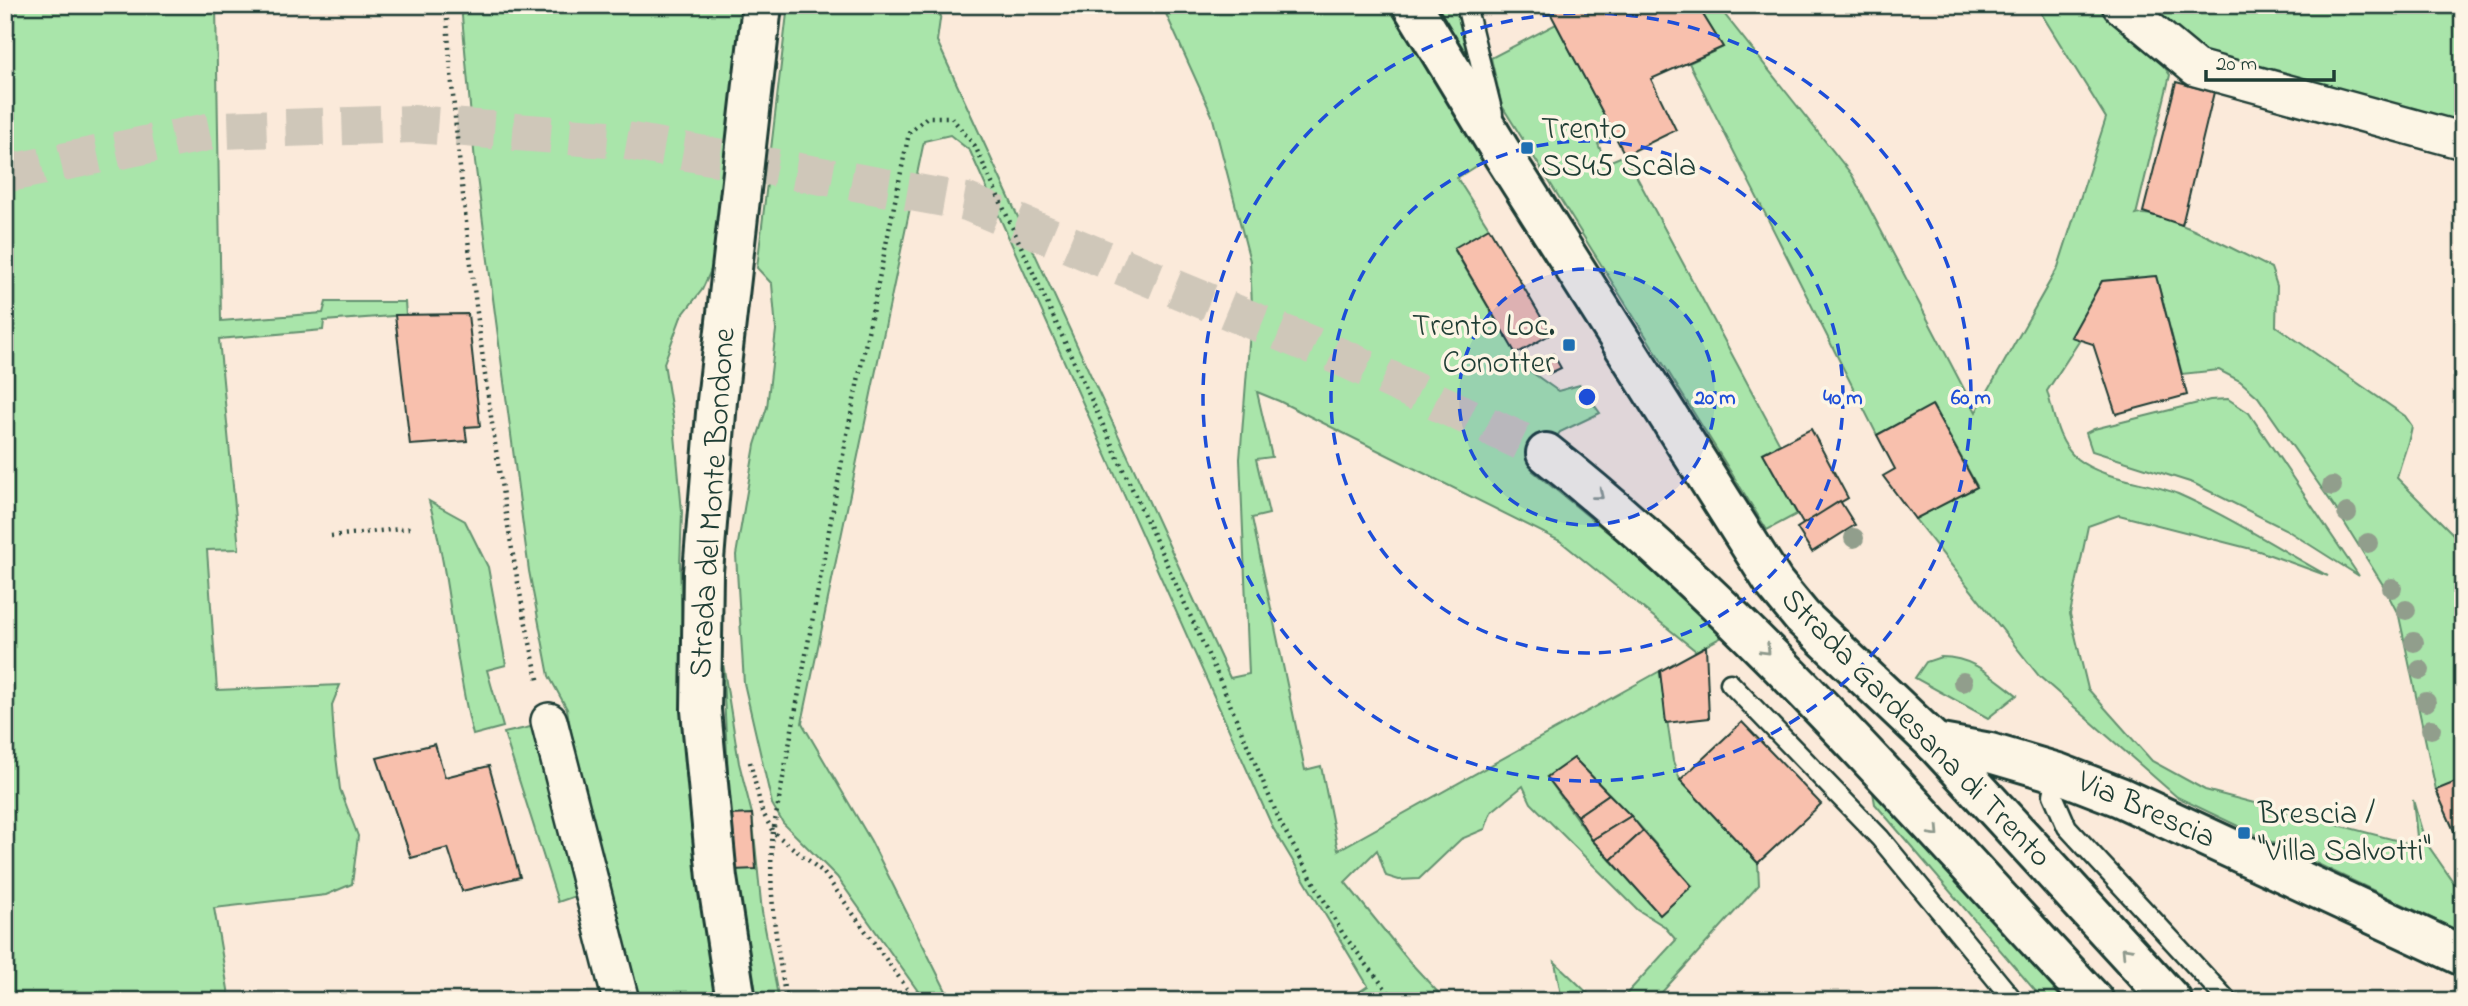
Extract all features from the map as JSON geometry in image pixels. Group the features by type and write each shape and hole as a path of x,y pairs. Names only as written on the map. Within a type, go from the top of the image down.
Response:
{"main road":[{"name":"Strada del Monte Bondone","path":"736,1001 717,878 701,710 703,572 717,401 762,5"},
{"name":"Strada Gardesana di Trento","path":"1412,5 1503,155 1774,583 1802,617 1935,743 2172,1001"},
{"name":"Strada Gardesana di Trento","path":"1546,453 1620,512 1789,671 2094,1001"},
{"name":"Via Brescia","path":"1935,743 1990,753 2058,772 2120,797 2463,957"}],"street":[{"path":"2120,5 2196,68 2463,141"},
{"path":"549,721 621,1001"}],"lane":[{"name":"Strada Gardesana di Trento","path":"1466,5 1503,155"},
{"path":"1730,682 1880,838 2014,1001"},
{"path":"2058,772 2053,795 2067,827 2228,1001"}],"path":[{"path":"446,5 454,125 498,476 523,613 549,721"},
{"path":"786,1001 772,909 770,867 773,832 846,439 909,133 927,117 951,117 975,146 1218,676 1281,824 1343,934 1395,1001"},
{"path":"331,536 410,528"},
{"path":"748,752 762,811 773,832 822,872 916,1001"}],"green space":[{"path":"5,5 216,5 221,321 323,313 326,302 405,302 406,315 324,321 323,330 219,339 239,549 207,550 217,690 340,685 332,705 334,740 340,789 358,836 352,884 326,895 214,908 230,1001 5,1001"},
{"path":"461,5 743,5 716,259 702,290 681,317 664,363 674,424 682,512 680,567 684,678 716,1001 628,1001 597,884 567,709 549,676 529,571 475,162"},
{"path":"788,5 942,5 937,41 1230,678 1249,674 1240,459 1252,306 1250,261 1212,115 1162,5 1389,5 1485,160 1457,178 1489,228 1454,249 1523,366 1558,391 1580,385 1600,413 1560,432 1533,471 1627,548 1722,637 1696,651 1560,541 1257,392 1272,457 1256,459 1269,514 1252,518 1305,770 1321,766 1338,850 1660,671 1673,761 1680,780 1758,863 1759,885 1654,1001 1620,1001 1676,940 1664,926 1638,910 1531,803 1523,786 1491,812 1485,829 1461,839 1419,879 1399,880 1386,876 1377,850 1345,882 1409,961 1446,1001 1354,1001 1350,998 1368,986 1273,828 970,151 950,135 924,141 802,723 871,841 951,1001 925,1001 837,877 783,823 772,804 744,683 736,555 755,445 767,407 776,330 772,284 757,268","holes":["1574,758 1631,816 1692,886 1660,914 1592,840 1547,777"]},
{"path":"1435,5 1455,5 1468,59"},
{"path":"1697,5 1717,5 1852,175 1976,412 2058,267 2106,118 2036,5 2100,5 2150,47 2170,75 2136,215 2147,214 2182,225 2271,268 2277,286 2276,326 2405,416 2412,426 2397,478 2463,544 2463,851 2436,790 2399,616 2383,585 2334,506 2258,397 2240,381 2219,370 2182,374 2156,276 2102,281 2072,336 2080,340 2047,391 2057,427 2065,444 2077,459 2088,466 2112,476 2178,494 2328,576 2259,551 2119,515 2088,526 2070,614 2088,689 2152,761 2205,790 2418,846 2413,800 2425,841 2463,896 2463,933 2177,797 2039,676 1915,519 1977,486 1933,406 1877,435 1689,63 1723,47"},
{"path":"2145,5 2463,5 2463,132 2213,60"},
{"path":"1556,24 1615,135 1598,144 1606,163 1625,155 1780,444 1763,453 1797,514 1767,530 1502,106 1491,58"},
{"path":"2228,399 2249,413 2359,576 2285,529 2193,483 2092,451 2086,433 2210,400"},
{"path":"429,501 465,521 488,567 506,665 487,670 503,727 473,735 442,559"},
{"path":"722,657 739,763 752,814 762,912 779,1001 750,1001 733,870"},
{"path":"1941,657 1973,664 2017,695 1988,718 1915,678 1926,662"},
{"path":"535,726 584,893 558,902 504,733"},
{"path":"1873,792 1988,914 2064,1001 2044,1001 1875,804"},
{"path":"1555,962 1596,1001 1562,1001"}],"building":[{"path":"1546,5 1697,5 1723,47 1651,79 1676,130 1625,155"},
{"path":"2176,82 2214,92 2182,225 2143,212"},
{"path":"1489,228 1551,334 1516,354 1454,248"},
{"path":"2156,276 2187,395 2116,414 2093,344 2071,337 2102,281"},
{"path":"468,314 480,426 465,427 467,441 410,445 395,315"},
{"path":"1553,354 1561,368 1548,374 1541,361"},
{"path":"1932,405 1977,487 1915,519 1883,476 1895,469 1877,435"},
{"path":"1811,429 1848,498 1803,524 1763,453"},
{"path":"1840,501 1855,525 1812,552 1797,528"},
{"path":"1706,646 1709,718 1666,723 1660,671"},
{"path":"1742,722 1821,804 1758,863 1680,780"},
{"path":"435,744 445,777 489,766 520,877 462,891 448,848 411,858 377,758"},
{"path":"1574,758 1609,794 1577,816 1547,777"},
{"path":"2463,779 2463,851 2436,790"},
{"path":"1609,794 1631,816 1592,840 1577,816"},
{"path":"752,814 756,869 733,870 729,815"},
{"path":"1631,816 1643,831 1611,860 1592,840"},
{"path":"1643,831 1692,886 1660,915 1611,860"}],"tunnel":[{"path":"5,174 217,130 413,124 621,140 967,202 1350,361 1546,453"}],"place":[{"name":"Trento SS45 Scala","path":"1527,148"},
{"name":"Trento Loc. Conotter","path":"1569,345"},
{"name":"Brescia / \"Villa Salvotti\"","path":"2244,833"}]}
